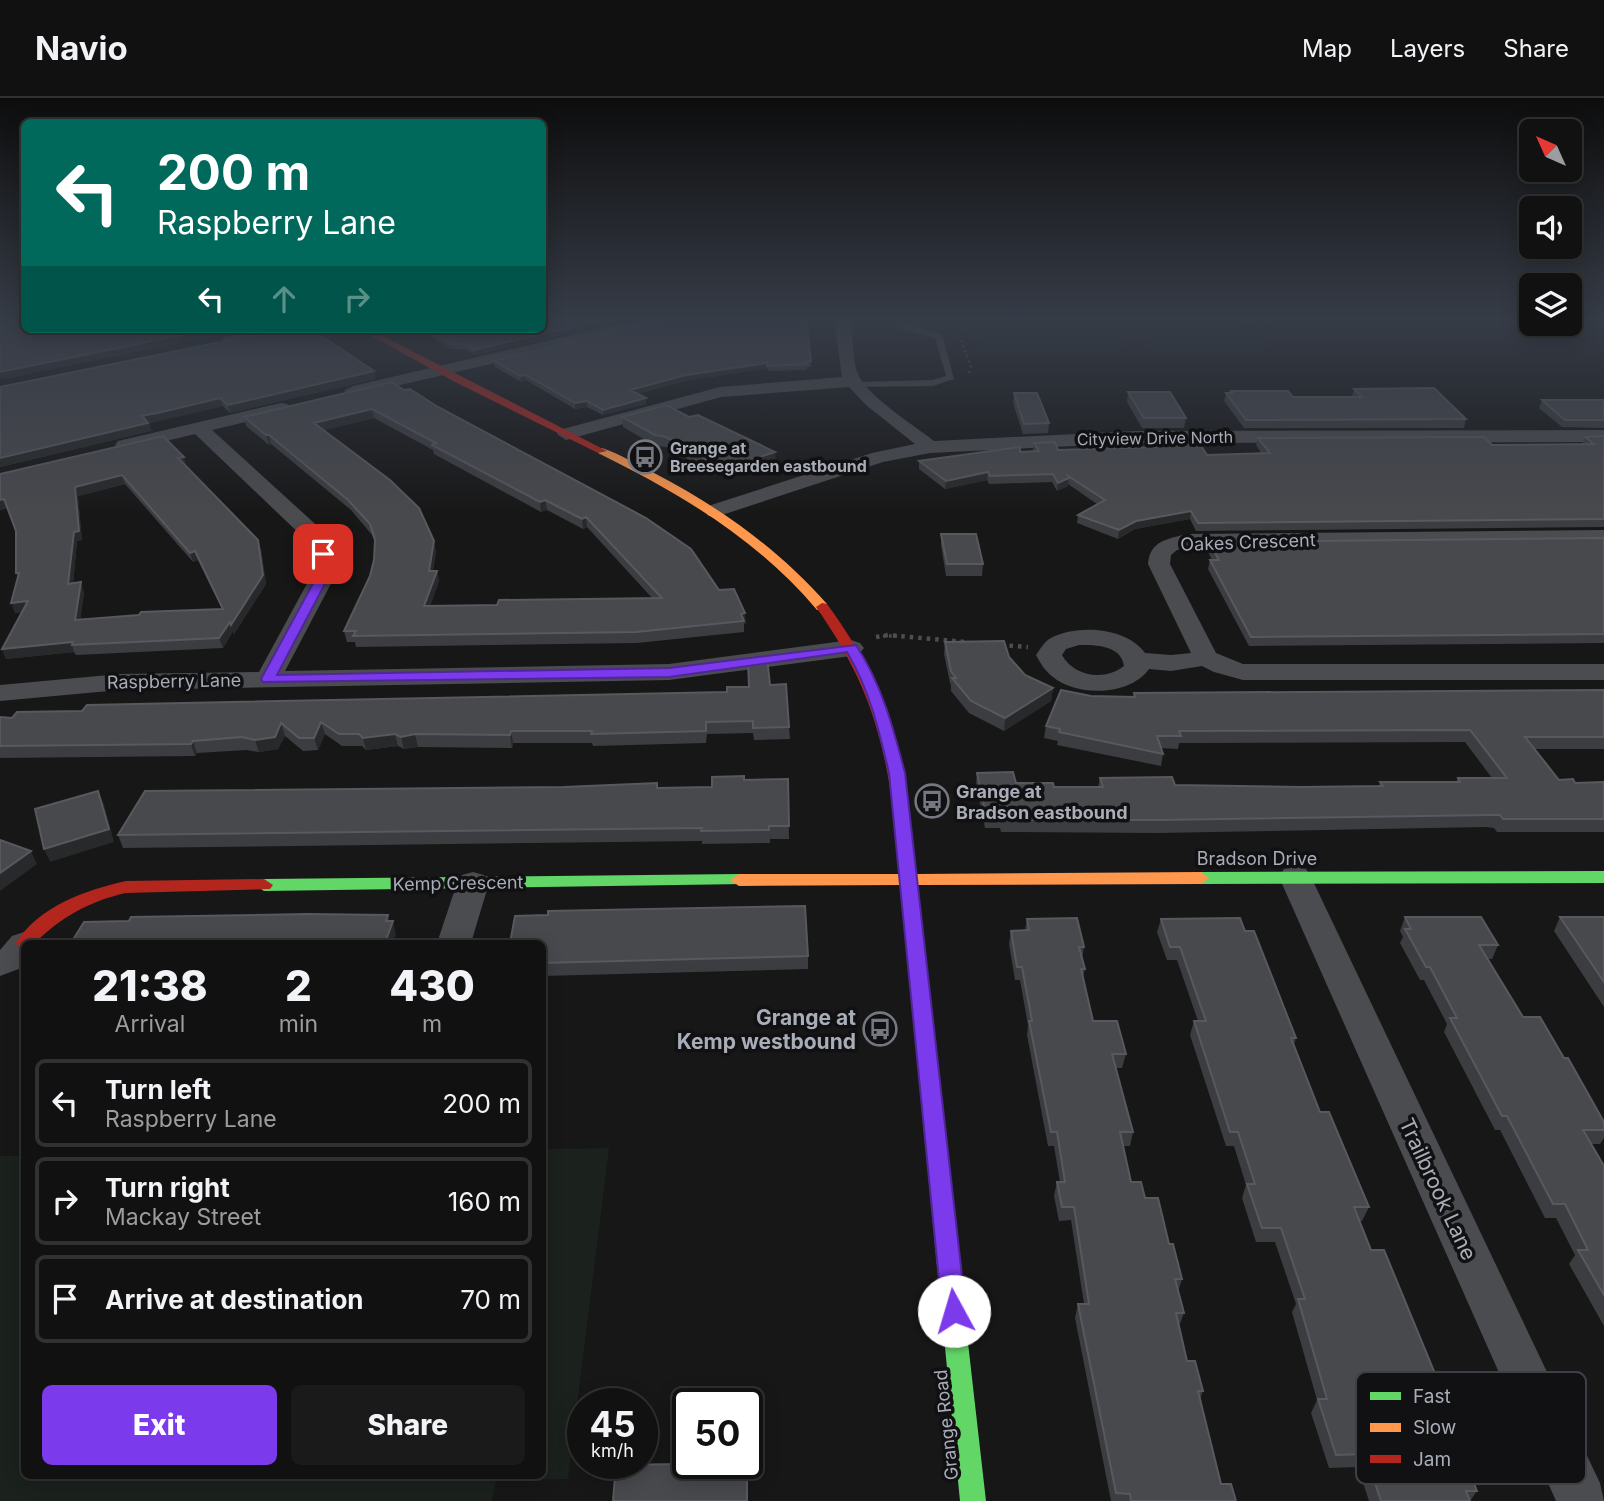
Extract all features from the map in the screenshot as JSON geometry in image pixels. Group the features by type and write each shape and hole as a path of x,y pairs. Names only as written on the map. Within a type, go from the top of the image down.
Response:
{"main road":[{"name":"Grange Road","path":"461,383 716,511 760,542 799,577 825,607 869,678 881,709 897,773 973,1501"},
{"name":"Bradson Drive","path":"909,878 1604,877"},
{"name":"Kemp Crescent","path":"28,940 42,923 72,901 97,891 126,887 909,878"}],"street":[{"path":"329,397 387,383"},
{"path":"566,434 720,392 848,383"},
{"path":"856,383 930,447"},
{"path":"102,451 303,403"},
{"path":"199,428 316,537 323,554 322,578 268,679"},
{"name":"Cityview Drive North","path":"716,511 879,457 930,447 1136,437 1604,436"},
{"name":"Oakes Crescent","path":"1206,658 1159,564 1160,553 1169,545 1206,540 1604,537"},
{"name":"Raspberry Lane","path":"0,693 120,682 669,672 849,645"},
{"path":"1137,660 1171,663 1206,658 1223,667 1269,674 1604,671"},
{"name":"Trailbrook Lane","path":"1295,877 1523,1372"},
{"path":"455,940 474,883"},
{"name":"Kemp Crescent","path":"0,964 13,958 21,949"},
{"name":"Trailbrook Lane","path":"1574,1484 1582,1501"}],"path":[{"path":"849,645 888,635 967,642"},
{"path":"993,645 1032,648"}],"shaded area":[{"path":"609,1148 579,1388 567,1388 568,1479 496,1480 492,1501 0,1501 0,1156 21,1156 21,1479 546,1479 546,1149"}],"building":[{"path":"17,383 320,383 228,405 220,398 142,416 148,423 0,458 0,387"},
{"path":"386,383 394,383 404,390 410,389 438,407 646,518 691,549 719,590 734,589 745,613 741,614 744,621 636,632 353,636 356,631 344,631 370,576 374,560 375,540 370,524 348,500 244,417","holes":["372,409 436,443 432,445 540,502 545,500 582,519 586,517 662,598 499,600 497,605 424,606 437,571 429,571 434,541 419,508 390,480 314,423"]},
{"path":"541,383 654,383 630,390 646,398 603,410 587,401 575,403"},
{"path":"1434,388 1466,419 1246,420 1226,393 1288,391 1293,397 1362,397 1354,389"},
{"path":"1128,392 1170,392 1186,418 1144,418"},
{"path":"1014,393 1037,393 1049,423 1024,424"},
{"path":"1542,400 1604,400 1604,420 1565,420"},
{"path":"666,405 689,417 698,415 775,452 731,466 723,461 715,464 622,417"},
{"path":"163,436 184,457 178,458 258,540 263,575 231,625 230,622 219,638 72,645 73,642 2,649 28,601 11,603 19,573 16,573 16,531 4,499 0,500 0,474","holes":["122,475 190,553 195,551 223,609 141,612 139,615 75,620 81,582 68,584 74,532 79,531 75,487"]},
{"path":"1604,436 1604,519 1198,523 1191,511 1136,521 1119,530 1078,515 1105,500 1068,476 1069,478 1058,483 1053,474 990,476 988,472 946,481 919,461 1020,447 1020,452 1039,451 1034,443 1055,442 1058,450 1158,447 1153,438 1196,438 1207,455 1270,453 1258,438 1484,437 1492,445 1594,444 1585,437"},
{"path":"941,534 976,534 983,564 947,564"},
{"path":"1604,538 1604,634 1251,637 1210,560 1219,560 1209,542"},
{"path":"1004,641 1009,657 1025,675 1053,688 1005,718 971,701 952,678 956,678 951,671 945,642"},
{"path":"767,657 770,685 786,684 789,727 753,728 753,721 706,722 706,731 591,734 592,731 511,731 510,735 415,734 401,737 395,734 363,738 359,734 339,734 321,722 314,738 299,738 281,723 275,737 255,740 242,737 193,741 191,744 0,746 0,717 12,718 17,712 82,711 87,705 727,692 727,687 749,687 748,660"},
{"path":"1061,690 1091,696 1135,697 1134,693 1604,690 1604,737 1525,737 1559,780 1573,779 1575,783 1604,782 1604,819 1503,819 1500,815 1491,815 1003,820 1002,815 986,816 977,773 1013,772 1016,783 1053,783 1054,787 1103,787 1100,778 1172,777 1175,785 1300,787 1383,786 1380,782 1460,782 1458,778 1507,778 1470,730 1179,731 1181,736 1157,736 1163,754 1059,732 1060,729 1046,726"},
{"path":"744,776 744,780 788,779 789,826 769,826 769,830 701,831 702,828 118,835 145,791 564,787 657,783 657,788 712,787 712,777"},
{"path":"98,791 109,829 44,849 35,809"},
{"path":"0,840 31,851 0,873"},
{"path":"805,906 808,956 546,963 546,940 511,940 515,916 548,915 548,911"},
{"path":"388,915 386,921 393,921 386,940 73,940 84,922 129,921 131,917"},
{"path":"1405,917 1481,917 1498,945 1479,945 1523,1017 1540,1017 1564,1058 1568,1058 1604,1122 1604,1130 1583,1130 1604,1166 1604,1295 1578,1250 1588,1250 1565,1204 1553,1204 1507,1116 1502,1116 1450,1018 1457,1018 1430,967 1426,967 1405,929 1411,929"},
{"path":"1560,917 1604,917 1604,982"},
{"path":"1077,918 1084,947 1079,947 1085,969 1081,969 1093,1021 1117,1021 1126,1054 1112,1054 1133,1132 1120,1132 1131,1182 1141,1182 1145,1198 1158,1198 1169,1244 1173,1244 1182,1279 1175,1279 1184,1313 1176,1313 1187,1361 1195,1361 1203,1391 1198,1391 1221,1484 1231,1484 1236,1501 1131,1501 1130,1494 1116,1493 1078,1304 1089,1304 1074,1207 1062,1207 1057,1182 1065,1182 1057,1132 1051,1132 1029,1021 1032,1021 1022,967 1017,967 1011,931 1029,930 1027,919"},
{"path":"1240,918 1245,931 1254,931 1296,1038 1291,1038 1320,1112 1329,1112 1369,1207 1354,1207 1371,1250 1384,1250 1434,1372 1356,1372 1356,1454 1336,1455 1318,1399 1327,1399 1298,1299 1305,1299 1281,1228 1262,1228 1247,1184 1255,1184 1238,1132 1230,1132 1194,1021 1206,1021 1180,947 1170,947 1161,919"},
{"path":"658,1464 672,1464 672,1479 747,1479 747,1501 613,1501 615,1479 658,1479"},
{"path":"1375,1484 1474,1484 1477,1491 1466,1491 1470,1501 1381,1501"}],"traffic: fast":[{"path":"1201,878 1604,877"},
{"path":"264,885 739,880"},
{"path":"934,1132 973,1501"}],"traffic: slow":[{"path":"602,451 693,499 749,536 800,581 822,607"},
{"path":"901,808 934,1132"},
{"path":"739,880 1201,878"}],"traffic: jam":[{"path":"465,383 602,451"},
{"path":"822,607 854,654 876,702 892,752 901,808"},
{"path":"28,940 59,913 83,900 111,890 126,887 264,885"}],"place":[{"name":"Grange at Breesegarden eastbound","path":"645,457"},
{"name":"Grange at Bradson eastbound","path":"932,801"},
{"name":"Grange at Kemp westbound","path":"880,1029"}],"route":[{"path":"323,554 322,578 268,679 669,672 851,648 869,678 881,709 897,773 954,1311"}]}
